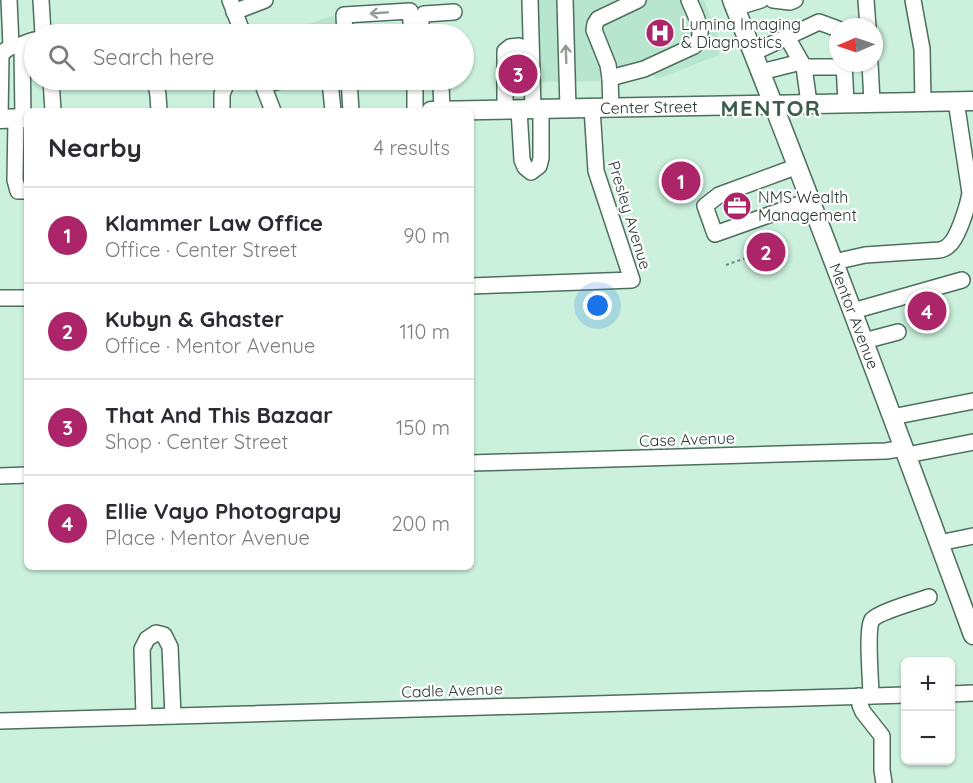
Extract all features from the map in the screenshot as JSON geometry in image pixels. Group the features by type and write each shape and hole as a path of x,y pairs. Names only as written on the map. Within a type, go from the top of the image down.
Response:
{"main road":[{"name":"Mentor Avenue","path":"733,4 811,200 973,635"},
{"name":"Center Street","path":"474,111 965,101"}],"street":[{"path":"9,0 22,43 13,119"},
{"path":"42,0 43,24"},
{"path":"239,24 232,6 265,0"},
{"path":"525,110 530,0"},
{"path":"565,0 568,109"},
{"path":"611,108 610,78 606,58 594,30 595,24 598,19 638,0"},
{"path":"610,78 644,69 699,42 700,28 689,0"},
{"path":"733,4 761,0"},
{"path":"773,0 790,2 795,0"},
{"path":"866,0 867,18"},
{"path":"914,0 922,49 923,102"},
{"path":"344,24 344,15 410,11 411,24"},
{"path":"421,24 424,14 454,12"},
{"path":"753,53 819,22 829,26"},
{"path":"787,37 802,64 809,104"},
{"path":"22,43 1,54 13,119 15,180 18,191 24,191"},
{"path":"519,46 510,47 505,51 525,110"},
{"path":"761,72 802,64 829,65"},
{"path":"844,72 846,103"},
{"path":"870,72 872,102"},
{"path":"52,90 53,108"},
{"path":"157,90 159,108"},
{"path":"222,108 224,90"},
{"path":"265,90 272,108"},
{"path":"331,90 333,108"},
{"path":"350,90 351,108"},
{"path":"415,90 415,108"},
{"path":"441,90 442,108"},
{"path":"834,262 865,255 940,250 948,247 954,239 970,193 965,101"},
{"name":"Presley Avenue","path":"474,286 632,280 594,163 592,108"},
{"path":"798,166 719,195 705,206 715,234 811,200"},
{"path":"853,311 962,280"},
{"path":"0,298 24,298"},
{"path":"864,341 898,332"},
{"path":"892,417 973,401"},
{"name":"Case Avenue","path":"474,463 906,451 973,442"},
{"path":"0,476 24,475"},
{"path":"939,543 973,537"},
{"path":"884,783 882,736 860,705 865,696 869,631 872,620 881,614 929,597"},
{"path":"144,717 142,649 147,639 156,633 164,635 170,647 173,716"},
{"path":"955,694 973,693"},
{"name":"Cadle Avenue","path":"0,722 901,695"}],"path":[{"path":"726,266 754,255"}],"shaded area":[{"path":"525,0 704,0 718,36 719,55 657,79 651,74 627,81 529,82"},
{"path":"332,16 337,20 338,24 309,24"}],"place":[{"name":"Lumina Imaging & Diagnostics","path":"660,33"},
{"name":"That And This Bazaar","path":"518,74"},
{"name":"Klammer Law Office","path":"681,181"},
{"name":"NMS Wealth Management","path":"737,206"},
{"name":"Kubyn & Ghaster","path":"766,252"},
{"name":"Ellie Vayo Photograpy","path":"927,311"}],"district":[{"name":"MENTOR","path":"771,108"}]}
